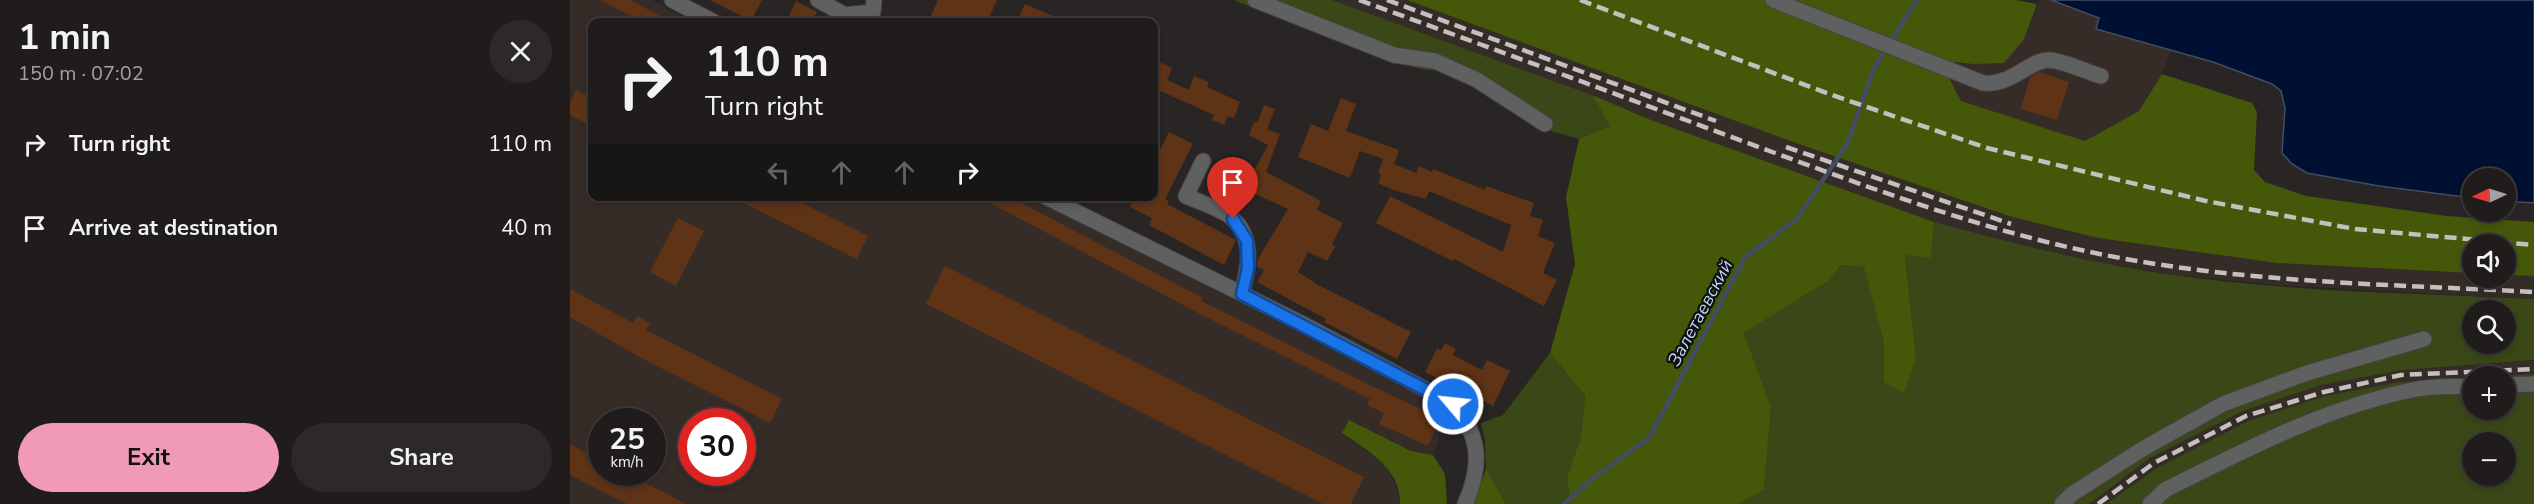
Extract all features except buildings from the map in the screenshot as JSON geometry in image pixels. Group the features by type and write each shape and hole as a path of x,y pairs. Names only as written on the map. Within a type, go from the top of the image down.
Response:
{"street":[{"path":"672,0 706,18"},
{"path":"818,0 845,15 873,12 874,0"},
{"path":"1255,0 1394,55 1435,61 1478,80 1545,124"},
{"path":"1773,0 1983,83 2005,81 2037,64 2050,60 2101,76"},
{"path":"1203,161 1186,196 1233,219 1247,241 1248,268 1242,294"},
{"path":"1054,201 1242,294 1453,404 1466,420 1475,438 1476,465 1465,504"},
{"path":"2061,504 2072,494 2144,448 2223,404 2307,373 2424,339"},
{"path":"2516,384 2534,384"},
{"path":"2150,504 2165,490 2279,433 2326,413 2418,389 2462,387"}],"shaded area":[{"path":"570,0 652,0 685,18 588,18 588,201 1037,201 1450,408 1433,455 1411,451 1349,420 1342,434 1385,463 1400,495 1400,504 570,504"},
{"path":"1332,0 1407,0 1793,142 2009,216 2098,238 2277,263 2462,272 2462,288 2516,288 2516,275 2534,276 2534,299 2277,285 2175,275 2095,262 1933,222 1651,120 1592,95"},
{"path":"2040,0 2051,0 2099,18 2096,29 2171,50 2158,83 2139,111 2085,141 1961,101 1948,76 1955,62 1973,64 2024,39"},
{"path":"2534,360 2534,374 2516,375 2516,366 2462,366 2462,378 2399,382 2325,396 2248,421 2157,468 2106,504 2089,504 2150,458 2243,411 2321,385 2402,370"}],"green space":[{"path":"1234,0 1332,0 1592,95 1610,126 1579,139 1544,129 1502,100 1442,70 1427,70 1403,64 1324,37"},
{"path":"1407,0 2016,0 2037,4 2024,39 2004,63 1955,62 1948,76 1961,101 2085,141 2139,111 2162,74 2252,103 2257,112 2254,170 2265,182 2306,196 2462,217 2462,222 2534,222 2534,276 2516,275 2516,234 2462,234 2462,272 2277,263 2098,238 2009,216 1793,142"},
{"path":"1592,95 1651,120 1934,222 1931,258 1905,255 1916,357 1904,393 1884,382 1884,343 1864,267 1841,265 1828,281 1744,333 1771,407 1764,490 1738,504 1570,504 1567,477 1581,437 1585,396 1550,353 1575,264 1566,197 1579,139 1610,126"},
{"path":"1934,222 2083,259 2219,281 2309,288 2534,299 2534,360 2402,370 2321,385 2243,411 2150,458 2089,504 1738,504 1764,490 1771,407 1744,333 1828,281 1841,265 1865,267 1884,343 1884,382 1916,357 1905,254 1931,258"},
{"path":"1550,353 1585,396 1581,437 1567,477 1570,504 1506,504 1486,469 1485,440 1481,423 1503,415"},
{"path":"2534,374 2534,504 2106,504 2157,468 2248,421 2325,396 2399,382 2462,379 2462,420 2516,420 2516,375"},
{"path":"1349,420 1411,451 1433,455 1445,474 1447,504 1400,504 1399,491 1389,470 1372,454 1342,433"},
{"path":"1486,469 1506,504 1474,504"}],"water":[{"path":"2051,0 2534,0 2534,203 2516,202 2516,168 2462,168 2462,197 2379,186 2307,173 2292,164 2282,153 2285,108 2281,91 2272,84 2213,62 2096,29 2099,18"}],"waterway":[{"name":"Залетаевский","path":"1564,504 1592,479 1650,437 1745,257 1797,219 1847,144 1874,68 1917,0"}],"railway":[{"path":"1359,0 1874,189 1961,218 2050,243 2149,263 2204,271 2313,281 2534,292"},
{"path":"1387,0 1716,121"},
{"path":"1580,0 1832,95 1987,148 2206,201 2355,229 2534,245"},
{"path":"1786,147 2011,224"},
{"path":"2098,504 2154,463 2246,416 2324,392 2401,375 2534,369"}],"route":[{"path":"1233,219 1247,241 1248,268 1242,294 1453,404"}]}
